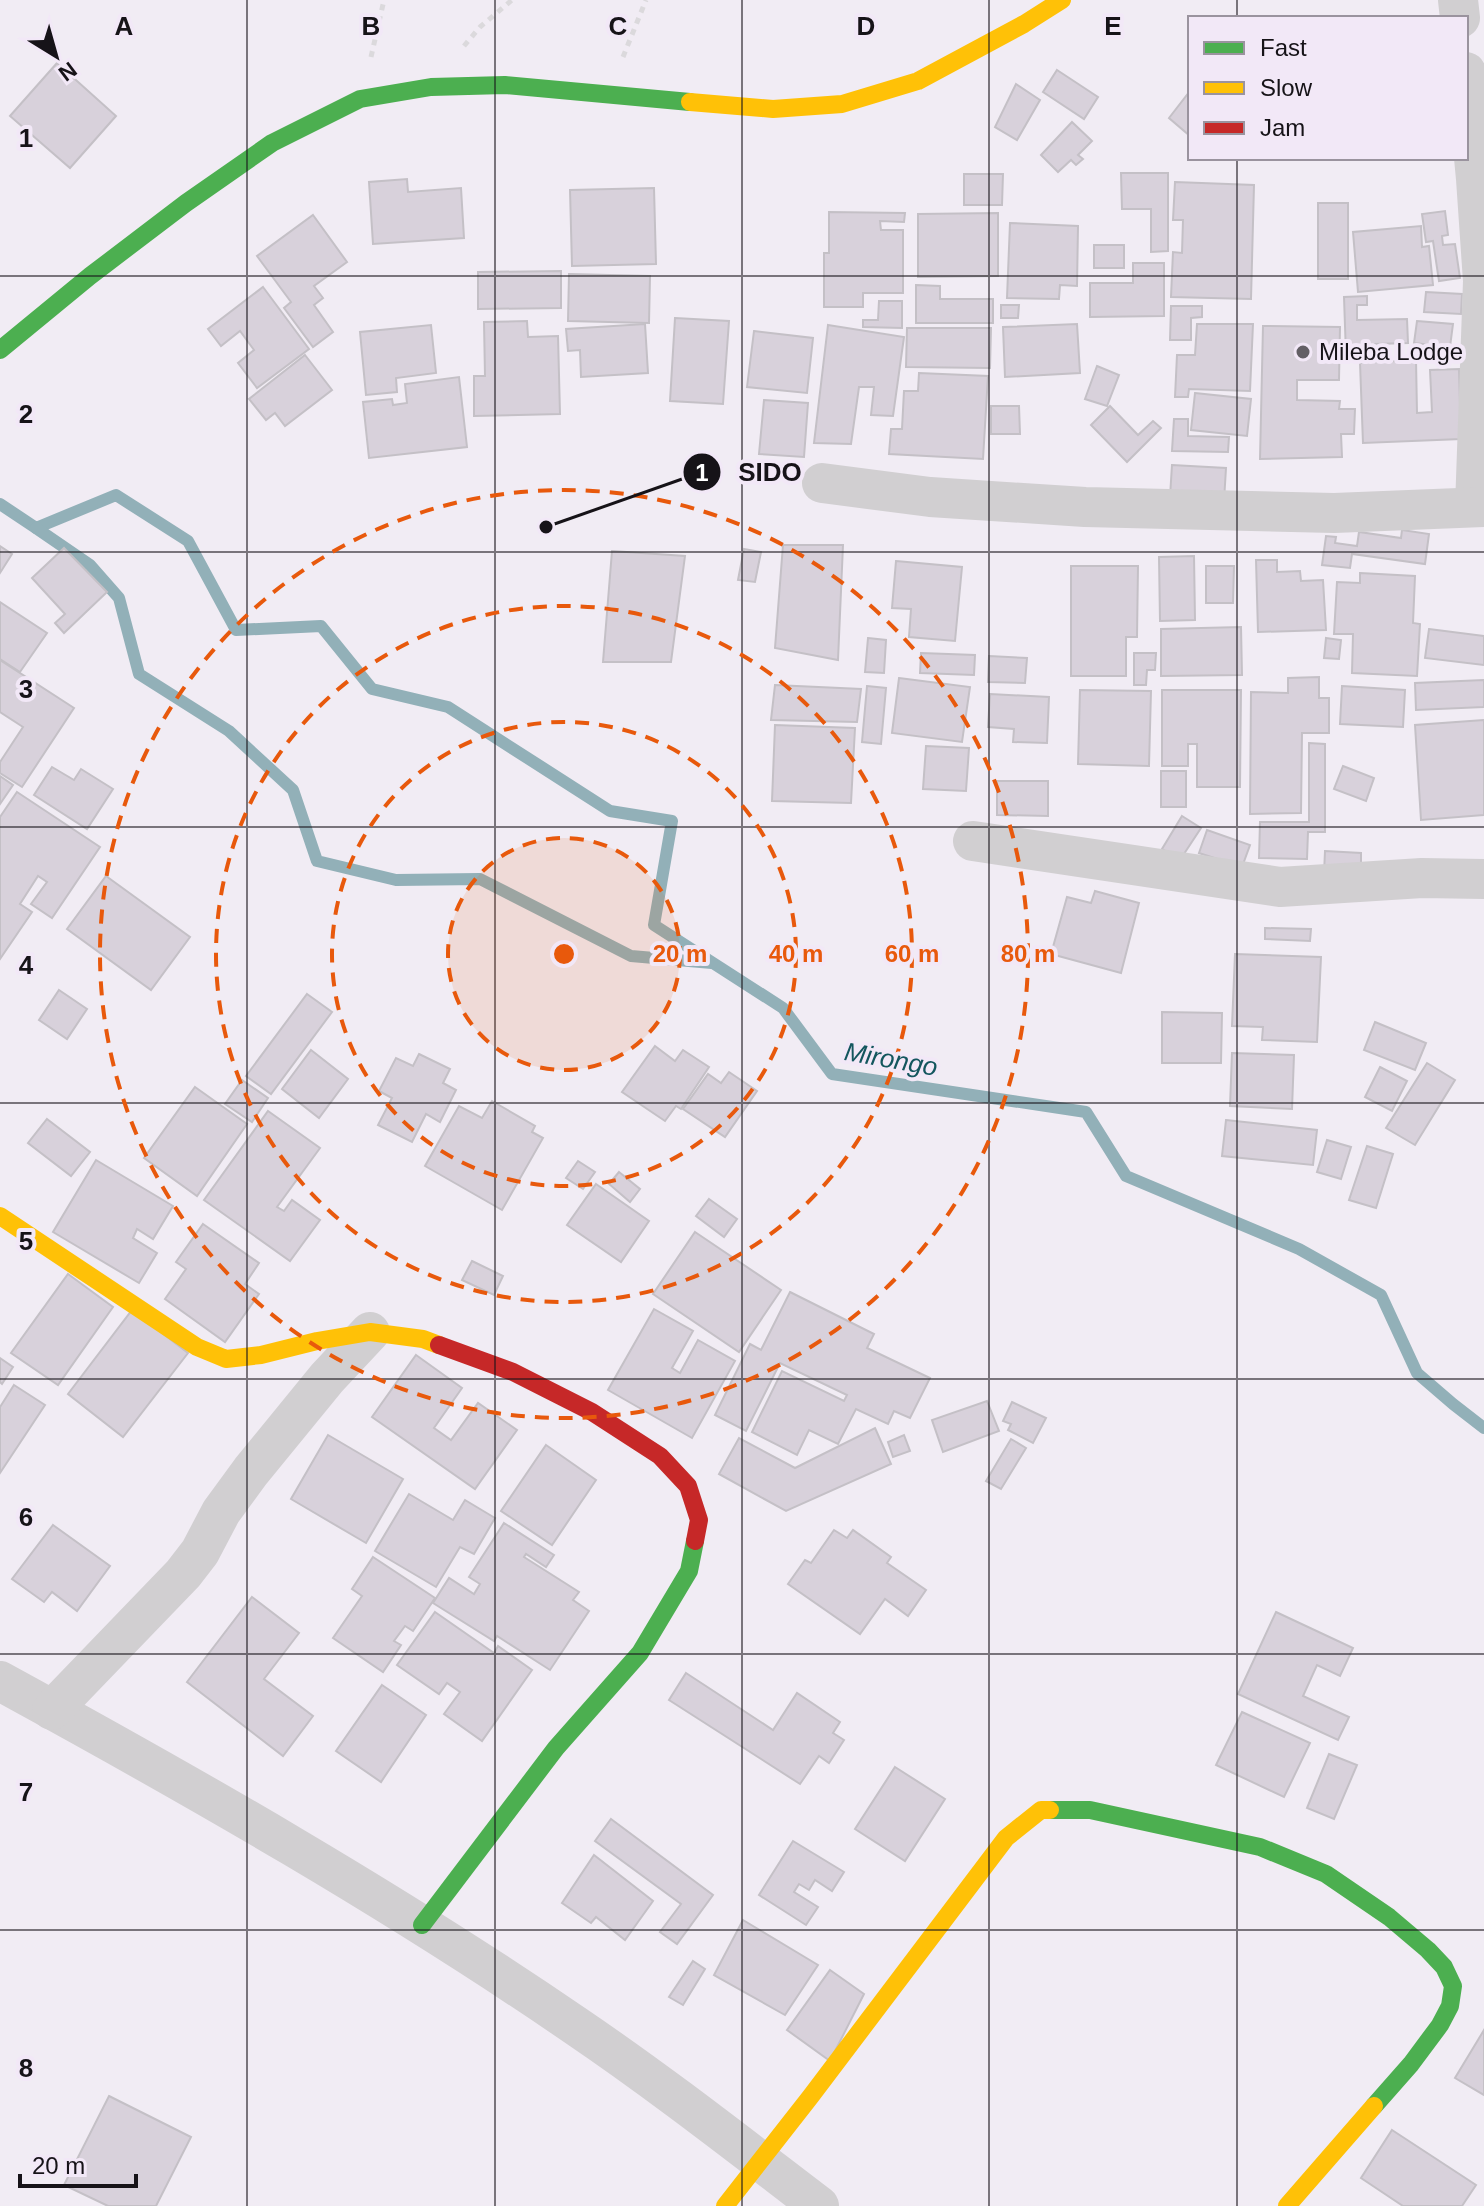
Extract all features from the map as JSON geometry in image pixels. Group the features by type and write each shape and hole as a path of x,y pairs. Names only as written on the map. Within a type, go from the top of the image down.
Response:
{"street":[{"path":"0,350 90,276 259,151 360,99 431,87 505,85 773,109 842,104 918,81 1062,0"},
{"path":"822,483 930,497 1085,507 1334,513 1480,507 1483,281 1468,93"},
{"path":"973,841 1280,887 1422,878 1484,879"},
{"path":"0,1216 197,1347 226,1359 261,1355 370,1332 423,1339 513,1372 592,1412 660,1456 688,1486 699,1520 689,1571 640,1653 556,1748 422,1925"},
{"path":"52,1710 183,1574 200,1552 221,1512 251,1471 327,1378 370,1332"},
{"path":"0,1681 243,1818 422,1925 576,2025 819,2206"},
{"path":"725,2206 1006,1838 1041,1810 1090,1810 1260,1847 1326,1874 1389,1917 1444,1967 1453,1986 1450,2006 1440,2025 1411,2064 1287,2206"}],"path":[{"path":"360,99 384,0"},
{"path":"607,95 646,0"}],"building":[{"path":"57,63 116,116 70,168 10,116"},
{"path":"1057,70 1098,97 1084,119 1043,92"},
{"path":"1016,84 1040,100 1017,140 995,127"},
{"path":"1188,94 1188,134 1169,118"},
{"path":"1072,122 1092,141 1078,155 1083,159 1076,165 1071,160 1058,172 1041,155"},
{"path":"1121,173 1168,173 1168,251 1151,252 1151,209 1122,209"},
{"path":"964,174 1003,174 1002,205 964,205"},
{"path":"407,179 408,192 461,188 464,238 373,244 369,182"},
{"path":"1175,182 1254,185 1251,299 1171,297 1173,252 1182,253 1183,220 1173,220"},
{"path":"654,188 656,264 572,266 570,190"},
{"path":"1318,203 1348,203 1348,279 1318,279"},
{"path":"1445,211 1448,235 1442,236 1443,245 1455,244 1460,278 1439,281 1433,241 1426,242 1422,214"},
{"path":"829,212 905,213 904,222 880,221 881,230 903,230 903,293 863,293 863,307 824,307 824,253 829,253"},
{"path":"998,213 998,276 918,277 918,214"},
{"path":"313,215 347,262 314,286 323,298 314,305 333,332 313,347 284,308 291,302 257,256"},
{"path":"1010,223 1078,226 1077,286 1060,285 1059,299 1007,298"},
{"path":"1421,226 1422,247 1429,246 1433,285 1358,292 1353,232"},
{"path":"1094,245 1124,245 1124,268 1094,268"},
{"path":"1133,263 1164,263 1164,316 1090,317 1090,283 1133,283"},
{"path":"561,271 561,308 478,309 478,272"},
{"path":"569,274 650,276 649,323 568,321"},
{"path":"916,285 940,286 940,299 993,299 993,323 916,323"},
{"path":"263,287 309,349 257,388 238,363 254,350 240,331 221,346 208,329"},
{"path":"1426,292 1462,294 1461,314 1424,312"},
{"path":"1367,296 1367,305 1357,305 1357,320 1407,319 1408,343 1375,344 1375,354 1346,355 1344,297"},
{"path":"879,301 902,301 902,328 863,327 863,320 878,320"},
{"path":"1001,305 1019,305 1018,318 1001,318"},
{"path":"1171,306 1202,306 1202,317 1191,318 1191,340 1170,340"},
{"path":"675,318 729,321 723,404 670,401"},
{"path":"527,321 528,337 558,336 560,414 474,416 474,376 485,376 484,322"},
{"path":"1417,321 1453,324 1450,347 1414,343"},
{"path":"645,324 648,373 581,377 580,350 568,351 566,329"},
{"path":"1077,324 1080,373 1005,377 1003,327"},
{"path":"1197,324 1253,324 1250,391 1189,389 1188,397 1175,397 1177,355 1195,355"},
{"path":"431,325 436,373 396,378 397,392 366,395 360,332"},
{"path":"828,325 904,337 893,416 871,415 874,387 859,387 851,444 814,443"},
{"path":"1263,326 1340,327 1339,380 1297,380 1297,400 1340,401 1339,409 1355,409 1354,434 1341,434 1342,457 1260,459"},
{"path":"907,328 991,328 990,368 906,367"},
{"path":"754,331 813,338 807,393 747,387"},
{"path":"305,355 332,390 285,426 275,413 266,420 249,399"},
{"path":"1416,360 1417,413 1432,412 1430,370 1459,369 1461,439 1363,443 1360,363"},
{"path":"1097,366 1119,375 1107,406 1085,399"},
{"path":"919,373 988,376 983,459 889,454 891,429 902,429 904,391 918,391"},
{"path":"459,377 467,447 369,458 363,402 392,399 393,405 407,403 405,384"},
{"path":"1195,393 1251,399 1247,436 1191,430"},
{"path":"764,400 808,403 804,457 759,454"},
{"path":"991,406 1019,406 1020,434 991,434"},
{"path":"1110,406 1138,435 1153,421 1161,428 1127,462 1091,425"},
{"path":"1174,419 1188,419 1188,436 1229,437 1228,452 1172,451"},
{"path":"1172,465 1226,468 1224,501 1170,497"},
{"path":"1402,530 1429,534 1425,564 1352,554 1350,568 1322,565 1326,536 1336,537 1335,543 1357,546 1359,532 1401,538"},
{"path":"783,545 843,545 838,660 775,648"},
{"path":"0,546 12,554 0,573"},
{"path":"64,548 107,592 64,633 55,623 65,614 32,578"},
{"path":"744,549 761,552 755,582 738,580"},
{"path":"612,551 685,556 671,662 603,662"},
{"path":"1194,556 1195,620 1160,621 1159,557"},
{"path":"1256,560 1277,560 1277,572 1300,571 1301,581 1323,580 1326,630 1258,632"},
{"path":"896,561 962,567 955,641 909,637 911,609 892,608"},
{"path":"1071,566 1138,566 1137,637 1126,637 1126,676 1071,676"},
{"path":"1206,566 1234,566 1233,603 1206,603"},
{"path":"1360,573 1415,576 1413,623 1420,624 1417,676 1352,673 1353,634 1334,634 1337,582 1360,583"},
{"path":"0,602 47,633 20,672 0,659"},
{"path":"1241,627 1242,675 1161,676 1161,629"},
{"path":"1429,629 1484,636 1484,665 1425,658"},
{"path":"868,638 886,640 884,673 865,672"},
{"path":"1326,638 1341,640 1339,659 1324,658"},
{"path":"921,653 975,655 974,675 920,673"},
{"path":"1134,653 1156,653 1155,670 1147,670 1146,685 1134,685"},
{"path":"989,656 1027,658 1025,683 988,682"},
{"path":"0,660 74,708 22,787 0,773 0,762 23,727 0,712"},
{"path":"1319,677 1319,698 1329,698 1329,733 1302,733 1301,813 1250,814 1251,692 1288,693 1288,678"},
{"path":"899,678 970,687 962,742 892,733"},
{"path":"1484,680 1484,707 1416,710 1415,683"},
{"path":"775,685 861,689 857,722 771,720"},
{"path":"867,686 886,688 881,744 862,742"},
{"path":"1342,686 1405,690 1403,727 1340,724"},
{"path":"1080,690 1151,691 1149,766 1078,764"},
{"path":"1162,690 1241,690 1240,787 1197,787 1197,744 1188,744 1188,766 1162,766"},
{"path":"990,694 1049,697 1047,743 1013,742 1014,729 988,727"},
{"path":"1484,720 1484,815 1421,820 1415,725"},
{"path":"775,725 855,728 851,803 772,801"},
{"path":"1309,743 1325,744 1325,832 1308,832 1307,859 1259,858 1260,822 1309,822"},
{"path":"926,746 969,748 966,791 923,789"},
{"path":"1343,766 1374,778 1366,801 1334,789"},
{"path":"52,767 74,780 81,769 113,789 87,829 34,795"},
{"path":"1161,771 1186,771 1186,807 1161,807"},
{"path":"0,776 13,785 0,804"},
{"path":"997,781 1048,781 1048,816 997,815"},
{"path":"17,792 100,847 52,918 31,904 47,882 38,876 20,904 32,912 0,959 0,817"},
{"path":"1182,816 1201,828 1180,860 1162,849"},
{"path":"1207,830 1250,845 1242,867 1199,853"},
{"path":"1325,851 1361,853 1361,876 1324,874"},
{"path":"106,876 190,937 151,990 67,929"},
{"path":"1095,891 1139,903 1121,973 1051,954 1067,897 1091,903"},
{"path":"1265,928 1311,929 1310,941 1265,939"},
{"path":"1235,954 1321,957 1317,1042 1262,1040 1263,1027 1232,1026"},
{"path":"59,990 87,1009 67,1039 39,1020"},
{"path":"307,994 332,1012 271,1094 246,1076"},
{"path":"1162,1012 1222,1013 1221,1063 1162,1063"},
{"path":"1375,1022 1426,1043 1415,1070 1364,1050"},
{"path":"655,1046 675,1061 683,1050 709,1067 681,1109 676,1106 665,1121 622,1092"},
{"path":"311,1050 348,1079 319,1118 282,1089"},
{"path":"1232,1053 1294,1055 1292,1109 1230,1106"},
{"path":"419,1054 450,1069 443,1083 456,1090 440,1122 426,1114 412,1142 378,1125 392,1098 379,1091 396,1058 413,1066"},
{"path":"1427,1063 1455,1080 1415,1145 1386,1128"},
{"path":"1380,1067 1407,1081 1392,1111 1365,1097"},
{"path":"729,1072 757,1091 725,1137 683,1109 708,1074 721,1083"},
{"path":"242,1080 268,1098 252,1122 225,1104"},
{"path":"195,1087 247,1124 197,1196 144,1158"},
{"path":"492,1101 535,1126 532,1132 543,1138 502,1210 425,1166 459,1106 482,1118"},
{"path":"268,1111 320,1148 277,1207 284,1211 292,1200 320,1220 290,1261 204,1200"},
{"path":"47,1119 90,1152 71,1176 28,1143"},
{"path":"1226,1120 1317,1130 1313,1165 1222,1156"},
{"path":"1327,1140 1351,1147 1341,1179 1317,1172"},
{"path":"1367,1146 1393,1154 1376,1208 1349,1200"},
{"path":"96,1160 173,1206 153,1239 137,1229 133,1238 157,1253 139,1283 53,1232"},
{"path":"578,1161 595,1172 583,1189 566,1178"},
{"path":"619,1172 640,1189 630,1202 609,1184"},
{"path":"596,1184 649,1221 621,1262 567,1225"},
{"path":"709,1199 737,1219 724,1237 696,1216"},
{"path":"203,1224 259,1263 245,1284 259,1294 225,1342 165,1299 186,1269 176,1262"},
{"path":"695,1232 781,1290 739,1352 653,1294"},
{"path":"472,1261 503,1276 494,1295 462,1280"},
{"path":"68,1274 113,1307 58,1385 11,1353"},
{"path":"790,1292 874,1334 867,1348 930,1378 910,1418 894,1411 888,1424 856,1409 838,1444 809,1430 797,1455 752,1432 782,1371 844,1401 847,1395 780,1363 746,1431 715,1415 750,1344 761,1350"},
{"path":"654,1309 693,1331 672,1368 680,1373 698,1340 735,1361 692,1438 608,1390"},
{"path":"132,1310 188,1353 123,1437 68,1394"},
{"path":"416,1355 462,1388 434,1428 451,1440 478,1403 517,1430 475,1489 372,1417"},
{"path":"0,1358 13,1367 2,1384 0,1382"},
{"path":"14,1385 45,1405 0,1473 0,1407"},
{"path":"987,1401 999,1431 943,1452 932,1420"},
{"path":"1012,1402 1046,1418 1033,1443 1008,1430 1011,1424 1003,1421"},
{"path":"875,1428 891,1464 786,1511 719,1474 739,1438 795,1468"},
{"path":"328,1435 403,1479 366,1543 291,1499"},
{"path":"904,1435 910,1451 893,1457 888,1442"},
{"path":"1011,1439 1026,1448 1001,1489 986,1481"},
{"path":"546,1445 596,1480 552,1545 501,1511"},
{"path":"409,1494 453,1520 465,1500 495,1518 474,1554 460,1547 436,1587 375,1551"},
{"path":"504,1523 554,1555 546,1567 526,1554 524,1557 579,1592 573,1600 589,1611 550,1670 497,1636 494,1641 433,1603 449,1578 474,1594 480,1584 469,1577"},
{"path":"53,1525 110,1566 77,1611 52,1592 44,1602 12,1579"},
{"path":"834,1530 847,1538 853,1530 891,1557 887,1563 926,1590 908,1616 885,1599 860,1634 788,1584 805,1560 811,1563"},
{"path":"373,1557 435,1598 413,1631 405,1626 394,1641 401,1645 383,1672 333,1638 362,1596 352,1589"},
{"path":"252,1597 299,1633 264,1679 313,1716 283,1756 187,1682"},
{"path":"435,1612 494,1653 498,1646 532,1670 482,1741 444,1714 460,1692 447,1683 439,1694 397,1665"},
{"path":"1276,1612 1353,1648 1340,1676 1317,1665 1303,1696 1349,1717 1338,1740 1238,1694"},
{"path":"686,1673 773,1730 797,1693 840,1722 833,1733 844,1740 829,1763 819,1756 800,1784 669,1700"},
{"path":"382,1685 426,1715 381,1782 336,1751"},
{"path":"1242,1712 1310,1743 1284,1797 1216,1765"},
{"path":"1329,1754 1357,1765 1334,1819 1307,1808"},
{"path":"895,1767 945,1799 905,1861 855,1829"},
{"path":"611,1819 713,1895 677,1944 660,1932 681,1904 595,1841"},
{"path":"793,1841 844,1872 832,1891 815,1880 809,1890 799,1884 794,1892 818,1907 806,1925 759,1895"},
{"path":"594,1855 653,1901 625,1940 596,1917 591,1923 562,1903"},
{"path":"743,1920 818,1965 785,2015 714,1975"},
{"path":"693,1961 705,1969 683,2005 669,1997"},
{"path":"830,1970 864,1994 830,2061 787,2030"},
{"path":"1484,2030 1484,2095 1455,2078"},
{"path":"109,2096 191,2137 156,2206 108,2206 64,2185"},
{"path":"1392,2130 1476,2185 1462,2206 1403,2206 1361,2178"}],"waterway":[{"name":"Mirongo","path":"0,504 36,528 116,495 188,541 236,630 321,626 372,689 448,707 610,811 672,821 654,925 783,1008 832,1074 1086,1112 1126,1176 1299,1249 1381,1295 1417,1373 1484,1428"},
{"path":"36,528 90,565 119,598 139,674 229,731 293,790 317,861 396,880 480,879 631,956 712,963"}],"traffic: fast":[{"path":"0,350 90,276 272,143 360,99 431,87 505,85 690,102"},
{"path":"422,1925 556,1748 640,1653 689,1571 695,1541"},
{"path":"1050,1810 1090,1810 1260,1847 1326,1874 1389,1917 1428,1950 1444,1967 1453,1986 1450,2006 1411,2064 1374,2106"}],"traffic: slow":[{"path":"690,102 773,109 842,104 918,81 1062,0"},
{"path":"0,1216 197,1347 226,1359 261,1355 370,1332 423,1339 439,1345"},
{"path":"725,2206 1006,1838 1041,1810 1050,1810"},
{"path":"1287,2206 1374,2106"}],"traffic: jam":[{"path":"439,1345 513,1372 592,1412 660,1456 688,1486 699,1520 695,1541"}],"place":[{"name":"Mileba Lodge","path":"1303,352"},
{"name":"SIDO","path":"546,527"}]}
